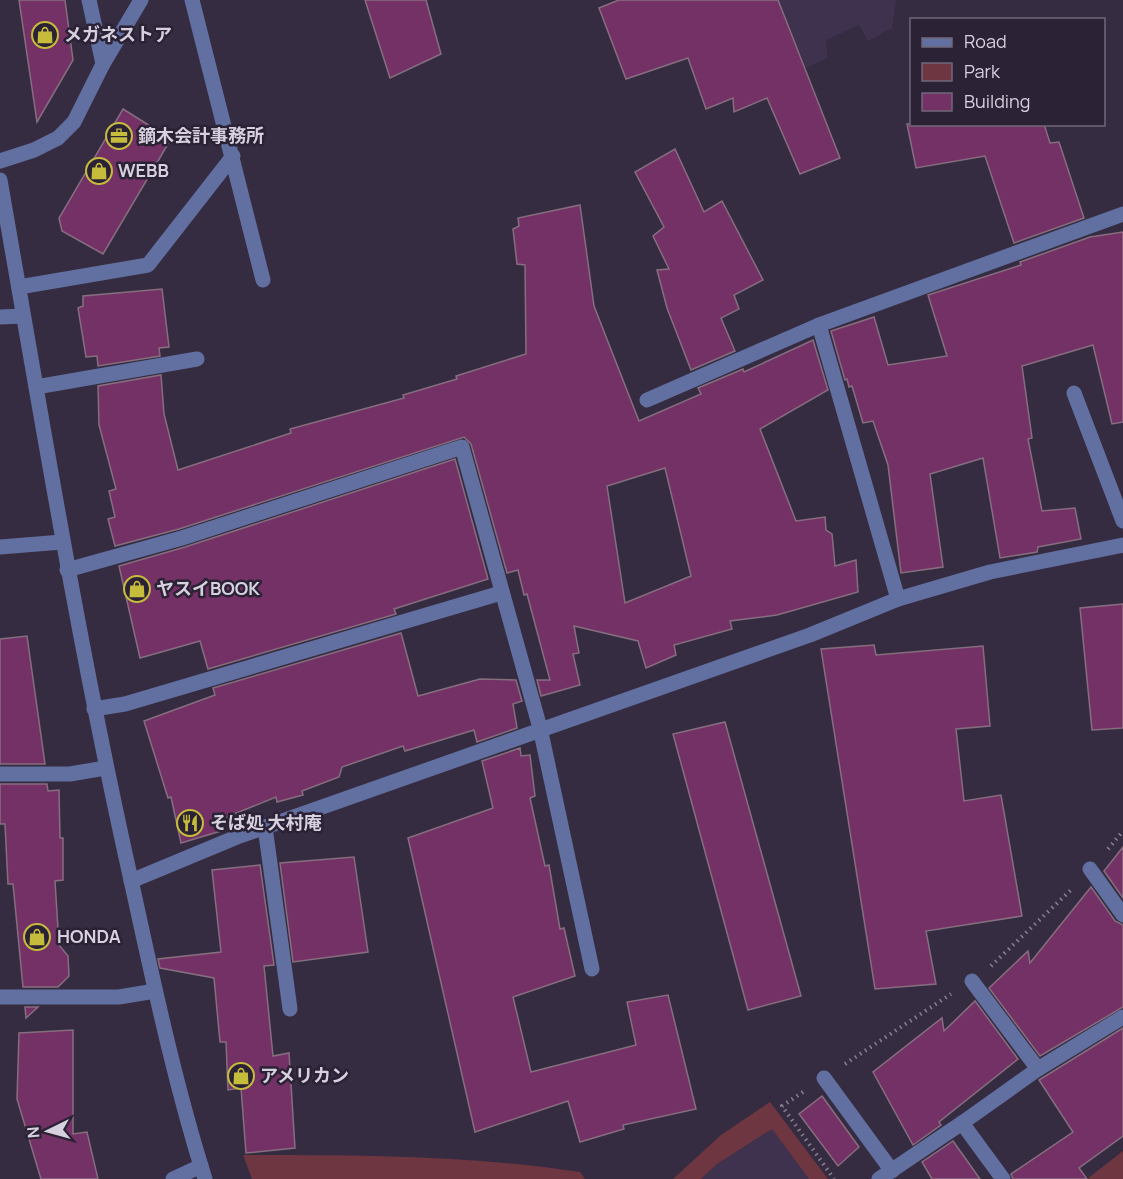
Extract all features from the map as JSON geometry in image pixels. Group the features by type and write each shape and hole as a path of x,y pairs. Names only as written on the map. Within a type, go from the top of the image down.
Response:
{"street":[{"path":"89,0 103,64"},
{"path":"0,161 34,150 58,138 74,122 103,64 141,0"},
{"path":"192,0 263,280"},
{"path":"19,287 148,265 233,156"},
{"path":"0,180 62,542 105,768 155,991 203,1172 173,1179"},
{"path":"647,399 819,325 1123,214"},
{"path":"0,317 23,316"},
{"path":"819,325 898,599"},
{"path":"36,387 197,358"},
{"path":"1074,393 1123,521"},
{"path":"67,570 182,538 462,447 540,728 592,969"},
{"path":"0,547 62,542"},
{"path":"131,881 265,827 540,728 810,635 898,599 990,572 1123,545"},
{"path":"94,709 125,704 501,593"},
{"path":"0,774 70,774 105,768"},
{"path":"265,827 291,1009"},
{"path":"1090,869 1123,915"},
{"path":"972,981 1038,1069"},
{"path":"0,998 119,998 155,991"},
{"path":"879,1179 962,1124 1038,1069 1123,1017"},
{"path":"824,1078 892,1171"},
{"path":"962,1124 1003,1179"}],"path":[{"path":"834,1179 782,1106 972,981 1001,958 1090,869 1123,831"}],"shaded area":[{"path":"778,0 896,0 892,28 868,41 859,25 826,40 828,58 806,68"},
{"path":"772,1129 809,1179 701,1179 717,1164"}],"green space":[{"path":"770,1102 828,1179 809,1179 772,1129 717,1164 701,1179 673,1179 721,1135"},
{"path":"1123,1151 1123,1179 1087,1179"},
{"path":"243,1155 454,1159 580,1172 585,1179 252,1179"}],"building":[{"path":"19,0 65,0 73,60 37,122"},
{"path":"365,0 426,0 441,54 390,78"},
{"path":"619,0 778,0 840,158 800,174 767,98 734,112 733,98 706,109 688,58 626,79 599,8"},
{"path":"123,109 171,139 103,254 62,231 59,218"},
{"path":"907,124 910,126 1045,126 1050,143 1059,142 1084,218 1014,243 985,156 916,168"},
{"path":"675,149 704,212 722,201 763,280 734,295 739,309 721,318 735,351 691,370 667,308 657,270 669,269 653,236 664,227 635,172"},
{"path":"580,205 594,306 639,421 701,394 698,388 743,369 744,372 813,340 828,390 760,429 796,521 825,517 826,530 832,534 835,566 856,560 858,592 777,615 730,621 732,629 674,645 676,655 646,668 638,641 574,626 579,653 573,654 580,685 541,696 537,680 550,680 527,594 524,595 518,570 507,573 471,444 464,437 179,529 115,546 108,519 115,517 109,491 116,489 99,425 98,386 161,375 164,414 178,470 291,433 290,429 404,398 403,395 457,379 456,376 526,354 525,265 517,264 513,229 519,226 518,218","holes":["665,468 691,576 625,603 607,486"]},
{"path":"1123,232 1123,422 1112,424 1093,345 1022,366 1032,438 1028,439 1042,511 1075,508 1081,539 1038,547 1037,552 1000,558 983,458 930,474 943,567 901,573 888,465 873,421 863,423 852,386 849,387 847,379 845,380 831,331 874,317 888,365 947,356 928,295 1021,265 1020,262 1090,237"},
{"path":"162,289 169,347 159,348 160,356 98,366 97,356 86,357 78,308 83,306 83,296"},
{"path":"455,459 488,579 394,609 396,614 208,669 200,641 140,658 119,566 185,547"},
{"path":"1123,604 1123,728 1092,730 1080,608"},
{"path":"401,633 418,696 480,679 516,680 522,701 513,704 517,728 477,742 474,730 405,751 403,746 342,767 339,777 302,791 303,795 277,802 276,797 217,821 221,831 181,843 171,797 168,798 144,721 215,695 213,688"},
{"path":"27,636 45,764 0,764 0,639"},
{"path":"874,645 876,655 983,646 990,726 956,729 964,801 1001,795 1022,916 926,931 936,984 875,989 821,649"},
{"path":"725,722 801,996 748,1010 673,734"},
{"path":"520,748 521,756 530,755 535,796 530,798 545,866 549,865 560,929 564,928 575,976 513,997 531,1072 636,1045 627,1002 668,995 696,1109 623,1125 624,1129 580,1142 568,1101 475,1132 408,838 493,808 482,761"},
{"path":"0,784 47,784 48,791 59,790 60,838 63,838 63,880 55,881 59,945 68,956 69,976 58,987 23,987 13,884 8,884 5,824 0,824"},
{"path":"1123,847 1123,898 1104,871"},
{"path":"354,857 368,952 293,962 280,863"},
{"path":"260,865 274,965 264,966 273,1056 289,1053 295,1148 246,1153 241,1088 228,1090 226,1042 220,1042 214,978 160,968 158,959 221,952 212,870"},
{"path":"1091,887 1115,921 1123,925 1123,1007 1040,1056 989,988 1028,951 1030,963"},
{"path":"975,1001 1018,1059 939,1122 941,1125 913,1145 873,1072 942,1018 944,1031"},
{"path":"25,1007 38,1007 26,1018"},
{"path":"1123,1028 1123,1136 1079,1168 1087,1179 1013,1179 1011,1174 1073,1132 1039,1080"},
{"path":"73,1030 73,1134 87,1132 98,1179 41,1179 17,1099 19,1033"},
{"path":"822,1096 859,1147 838,1166 799,1114"},
{"path":"953,1141 980,1179 932,1179 922,1162"}],"place":[{"name":"メガネストア","path":"45,35"},
{"name":"鏑木会計事務所","path":"119,136"},
{"name":"WEBB","path":"99,171"},
{"name":"ヤスイBOOK","path":"137,589"},
{"name":"そば処 大村庵","path":"190,823"},
{"name":"HONDA","path":"37,937"},
{"name":"アメリカン","path":"241,1076"}]}
